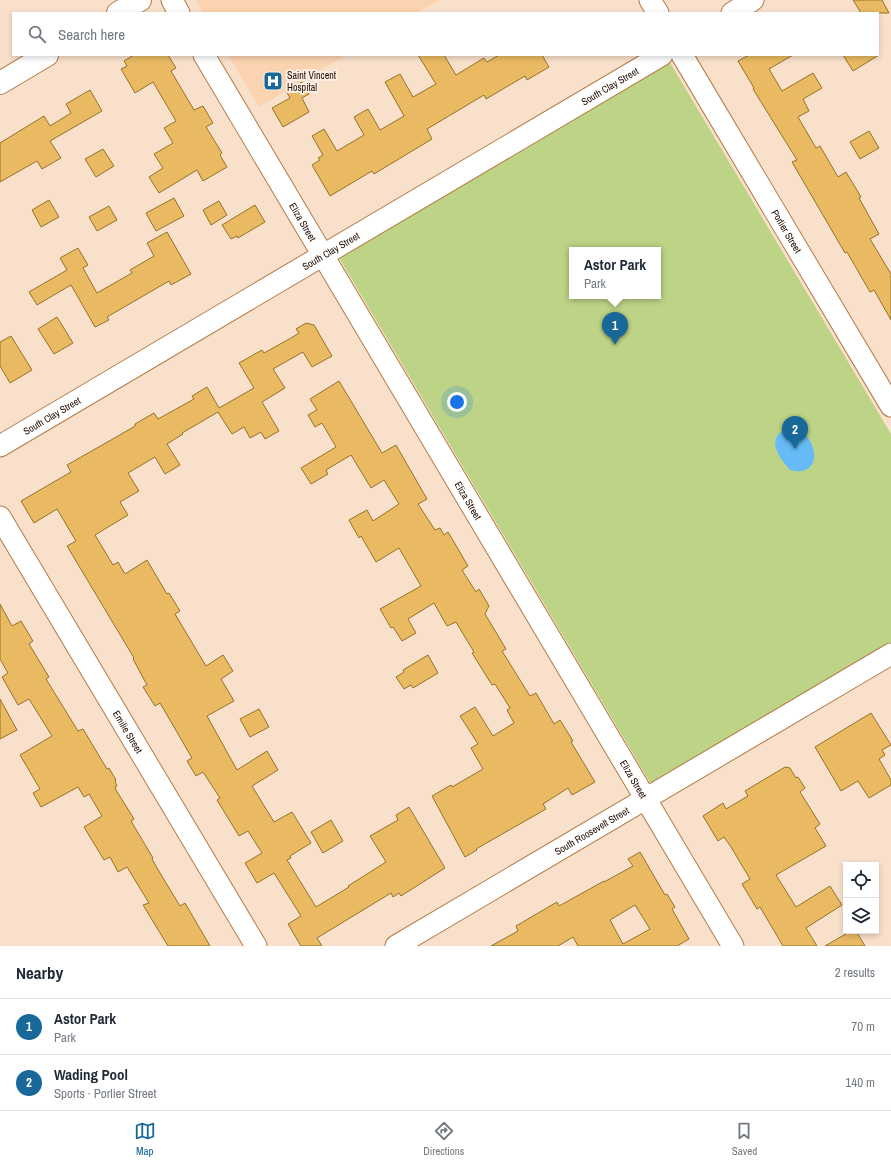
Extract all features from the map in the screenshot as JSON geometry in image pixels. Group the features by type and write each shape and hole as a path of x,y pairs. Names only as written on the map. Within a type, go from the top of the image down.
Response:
{"main road":[{"path":"120,12 140,0"},
{"path":"0,83 45,56"}],"street":[{"path":"172,0 178,12"},
{"path":"650,0 657,12"},
{"path":"734,12 753,0"},
{"name":"Eliza Street","path":"205,56 733,946"},
{"name":"South Clay Street","path":"0,446 660,56"},
{"name":"Porlier Street","path":"683,56 891,406"},
{"name":"Emilie Street","path":"0,517 256,946"},
{"name":"South Roosevelt Street","path":"396,946 891,654"}],"shaded area":[{"path":"195,0 439,0 419,12 202,12"},
{"name":"Saint Vincent Hospital","path":"229,56 344,56 259,107"}],"green space":[{"path":"669,61 891,434 891,642 651,784 338,256"}],"water":[{"path":"795,428 803,433 813,448 813,463 808,469 801,471 790,470 778,454 775,443 777,436 780,433 787,429"}],"building":[{"path":"853,0 882,0 889,13 879,12 860,12"},
{"path":"132,56 169,56 176,68 171,71 194,110 203,106 213,123 206,127 222,153 220,155 227,167 203,181 197,170 159,193 149,177 163,168 154,154 173,143 164,128 176,121 153,82 135,93 121,69 127,66 124,61"},
{"path":"419,56 445,56 456,75 484,58 487,62 497,56 543,56 549,67 527,80 525,76 486,99 484,95 427,129 432,139 374,174 372,171 330,196 312,165 320,160 318,158 323,155 312,136 324,129 337,151 364,135 354,117 368,109 380,130 404,116 385,82 400,74 413,97 436,84"},
{"path":"747,56 791,56 769,69 782,91 813,73 822,88 803,99 809,111 798,117 816,148 820,146 838,177 846,172 861,197 859,198 879,234 870,239 891,274 891,320 874,290 870,292 847,252 845,253 792,162 797,160 753,89 754,88 738,61"},
{"path":"844,56 877,56 853,71"},
{"path":"302,82 309,94 302,98 309,112 283,127 272,108 290,98 286,91"},
{"path":"90,90 102,111 50,141 61,158 42,169 37,161 0,182 0,143 44,116 50,126 71,113 66,104"},
{"path":"869,131 879,148 860,159 850,142"},
{"path":"103,149 114,166 96,177 85,159"},
{"path":"174,198 184,216 156,231 146,213"},
{"path":"49,200 59,217 41,227 32,210"},
{"path":"219,201 227,215 211,225 203,210"},
{"path":"255,205 265,222 238,238 237,236 231,239 222,225"},
{"path":"109,206 117,220 97,231 89,217"},
{"path":"167,232 191,274 171,285 169,281 107,317 109,320 95,327 71,285 37,305 29,292 67,270 60,258 78,248 88,265 83,268 97,293 132,273 130,270 154,256 147,243"},
{"path":"57,317 73,343 54,354 38,329"},
{"path":"306,323 314,325 332,356 312,367 303,352 273,369 285,388 262,402 279,431 265,439 261,432 250,438 244,427 232,434 218,412 182,433 183,434 167,444 180,465 165,474 155,457 128,473 139,491 120,502 128,515 95,535 113,565 118,562 125,574 147,560 167,594 169,593 180,611 175,614 206,666 223,655 233,671 221,679 234,701 207,716 237,770 267,751 278,770 252,786 274,822 292,812 311,843 290,856 291,858 287,860 316,907 386,862 370,836 398,820 396,815 409,807 445,868 401,896 399,893 393,897 391,893 317,938 322,946 301,946 288,924 301,916 274,873 257,883 245,863 262,853 248,831 239,836 217,800 220,798 203,772 196,776 187,761 192,758 160,703 155,706 143,687 147,685 133,659 134,658 67,546 76,541 57,509 34,523 21,501 71,472 67,465 135,426 135,424 154,413 158,419 194,399 192,396 207,387 219,408 254,388 239,363 262,350 264,353 291,338 299,333 296,329"},
{"path":"11,336 32,370 10,383 0,366 0,342"},
{"path":"339,381 382,453 396,445 427,499 418,504 435,530 440,528 444,535 448,532 468,566 462,570 476,592 479,589 489,606 485,614 506,649 502,651 530,696 536,693 554,724 560,720 573,741 571,742 595,782 572,795 568,788 543,804 546,809 476,849 477,850 465,857 432,796 451,785 452,787 483,769 471,748 478,744 460,716 475,707 493,736 514,723 507,710 510,708 495,684 492,685 472,653 474,652 456,622 447,626 434,603 408,619 416,633 402,641 393,627 391,628 380,609 421,586 399,548 376,562 361,536 359,538 349,520 367,510 373,521 399,504 384,480 371,488 351,455 326,470 328,474 311,484 301,468 336,447 322,423 315,427 308,415 317,410 310,399"},
{"path":"0,604 12,626 21,621 33,641 29,644 49,677 46,679 78,731 83,729 107,769 109,768 116,780 116,790 134,819 131,821 153,858 152,859 180,906 185,903 210,946 168,946 143,905 149,903 127,867 118,872 110,857 104,860 84,827 102,816 89,794 84,797 78,787 41,807 33,793 40,789 20,755 52,736 29,699 18,705 2,677 8,673 0,659"},
{"path":"428,655 438,673 413,688 411,685 404,689 396,677 404,672 403,670"},
{"path":"0,699 17,730 0,739"},
{"path":"259,709 269,727 250,737 240,719"},
{"path":"871,713 891,745 882,750 885,755 879,759 891,780 891,785 869,798 858,781 841,791 815,747"},
{"path":"785,767 790,768 805,788 800,792 820,824 815,828 826,846 776,875 796,907 830,886 842,905 806,928 817,946 783,946 760,907 757,909 742,884 750,879 731,847 724,837 718,841 703,816 723,803 726,809 748,796 745,791"},
{"path":"331,820 343,841 323,853 311,832"},
{"path":"640,852 665,895 667,894 675,907 672,909 689,939 677,946 578,946 573,937 558,946 491,946 518,931 516,926 557,902 559,906 633,866 628,859","holes":["635,905 650,929 623,944 610,920"]},
{"path":"846,934 858,934 865,946 825,946"}],"place":[{"name":"Saint Vincent Hospital","path":"273,81"},
{"name":"Astor Park","path":"615,345"},
{"name":"Wading Pool","path":"795,449"}]}
